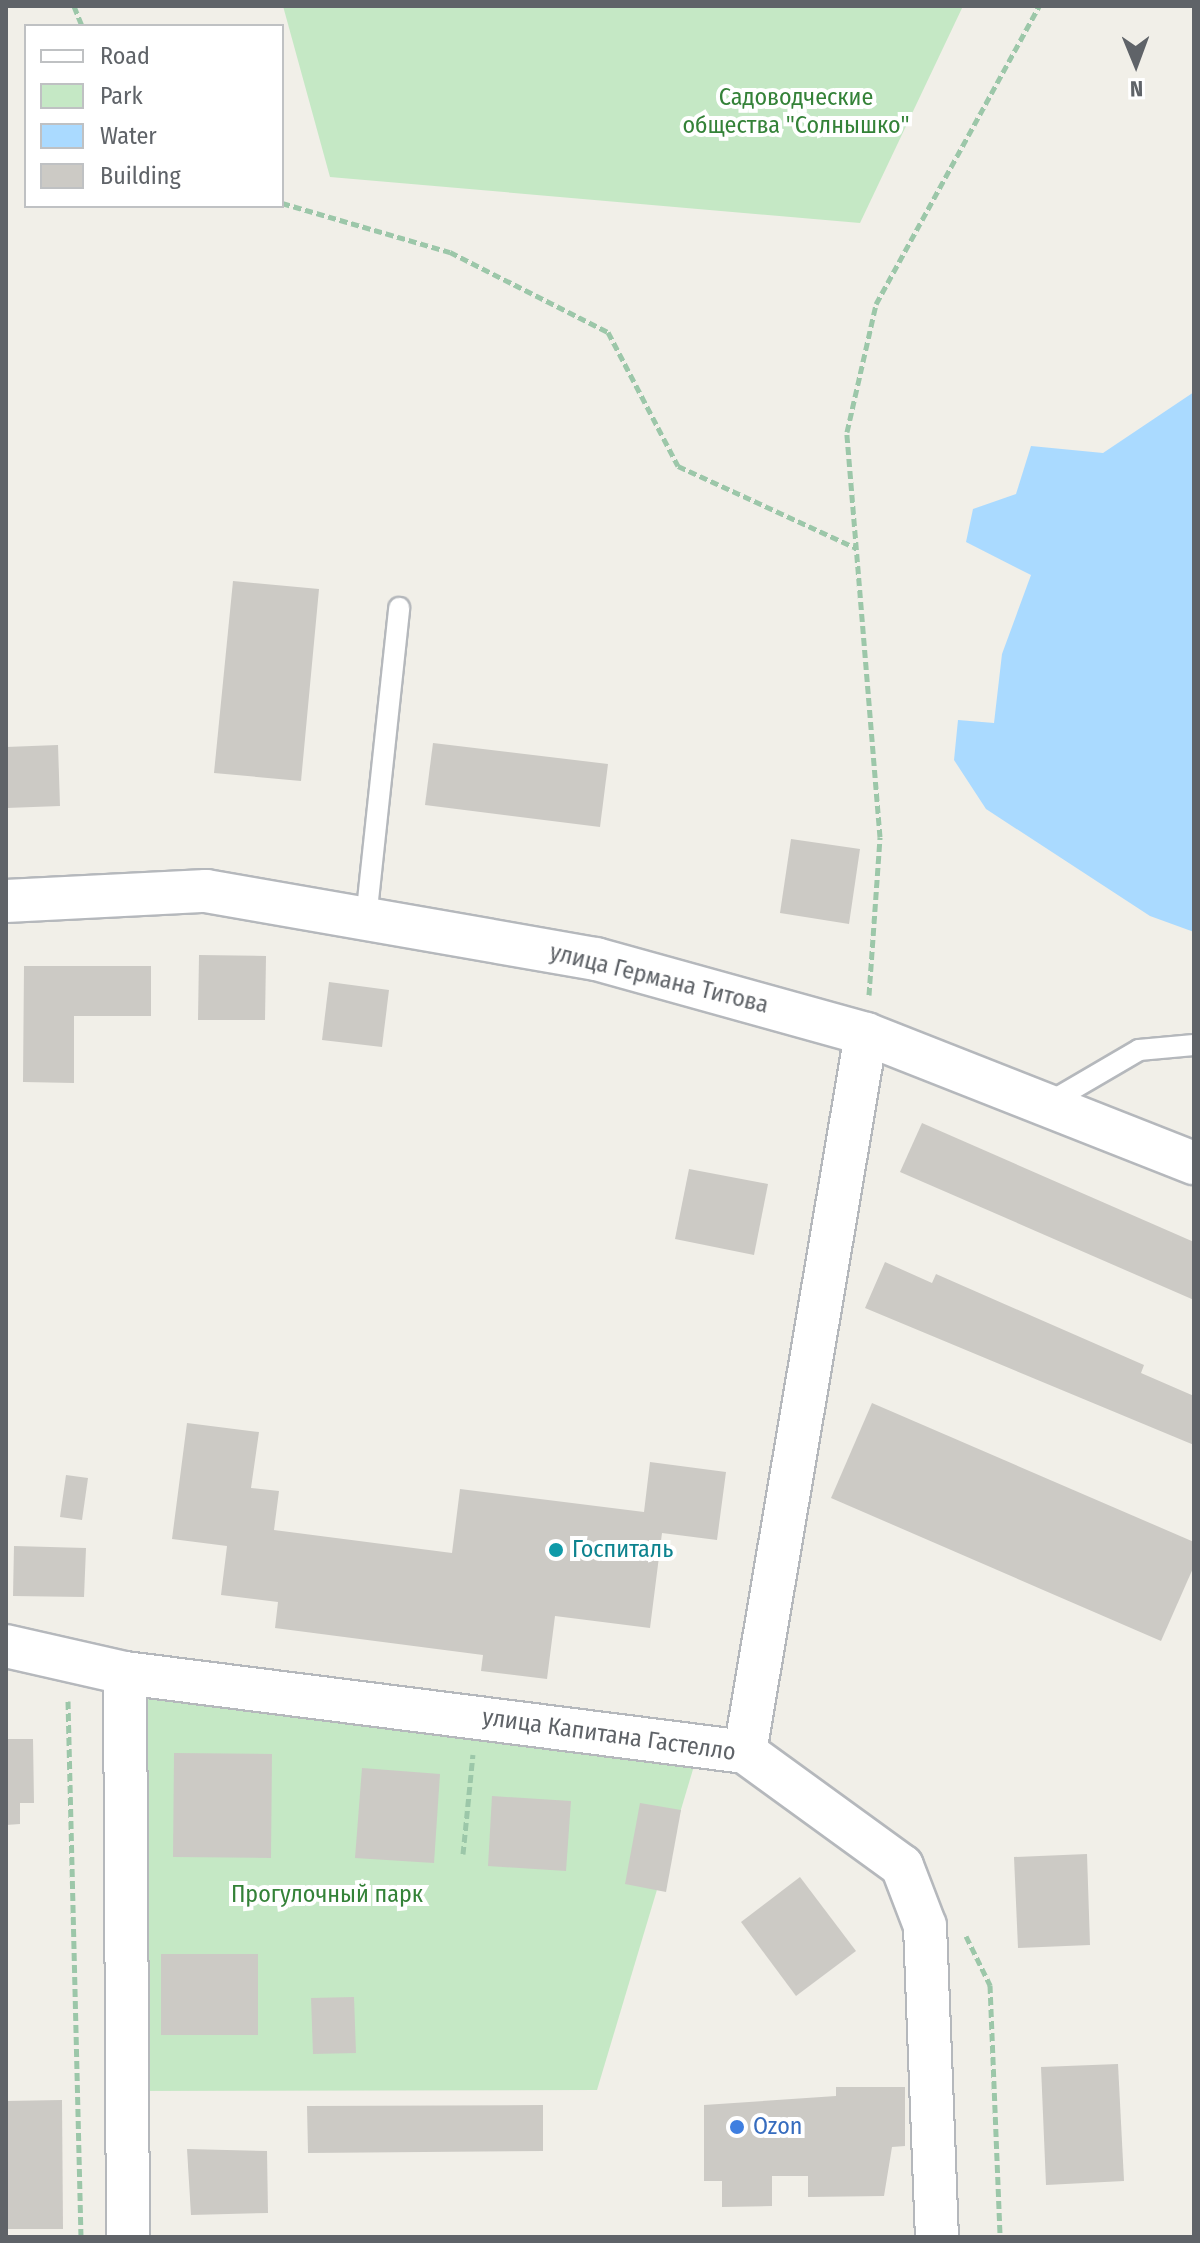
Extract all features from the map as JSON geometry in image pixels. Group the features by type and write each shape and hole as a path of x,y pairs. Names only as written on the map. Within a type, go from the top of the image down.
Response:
{"street":[{"name":"улица Германа Титова","path":"6,901 206,891 596,959 866,1034 1194,1163"},
{"path":"745,1752 866,1034"},
{"name":"улица Капитана Гастелло","path":"6,1646 125,1673 745,1752 902,1866 925,1926 937,2237"},
{"path":"125,1673 128,2237"}],"lane":[{"path":"366,919 399,608"},
{"path":"1045,1105 1139,1050 1194,1045"}],"path":[{"path":"866,1034 880,837 847,432 876,304 1039,6"},
{"path":"284,204 450,252 608,332 678,466 856,548"},
{"path":"67,1660 81,2237"},
{"path":"463,1854 477,1717"}],"green space":[{"name":"Садоводческие общества \"Солнышко\"","path":"283,6 963,6 860,223 330,177"},
{"name":"Прогулочный парк","path":"125,1673 700,1746 597,2090 127,2091"}],"water":[{"path":"1194,392 1194,932 1150,916 986,809 954,760 958,720 994,723 1002,654 1031,575 966,542 973,509 1016,494 1031,446 1103,453"}],"building":[{"path":"233,581 319,589 301,781 214,773"},
{"path":"433,743 608,764 600,827 425,805"},
{"path":"58,745 60,806 6,808 6,747"},
{"path":"791,839 860,849 849,924 780,913"},
{"path":"199,955 266,956 265,1020 198,1020"},
{"path":"24,966 151,966 151,1016 74,1016 74,1083 23,1082"},
{"path":"329,982 389,990 382,1047 322,1040"},
{"path":"922,1123 1194,1242 1194,1300 900,1172"},
{"path":"689,1169 768,1184 754,1255 675,1239"},
{"path":"885,1262 932,1283 936,1274 1144,1365 1141,1373 1194,1396 1194,1445 865,1308"},
{"path":"872,1403 1194,1542 1194,1566 1161,1641 831,1498"},
{"name":"Госпиталь","path":"187,1423 259,1432 251,1488 279,1491 274,1530 452,1553 460,1489 644,1512 650,1462 726,1472 717,1540 662,1533 650,1628 555,1616 547,1679 481,1671 483,1655 275,1628 278,1602 221,1595 227,1546 172,1539"},
{"path":"66,1475 88,1478 82,1520 60,1517"},
{"path":"14,1546 86,1548 84,1597 13,1596"},
{"path":"6,1739 33,1739 34,1803 20,1803 20,1824 6,1825"},
{"path":"174,1753 272,1754 271,1858 173,1857"},
{"path":"362,1768 440,1774 434,1863 355,1858"},
{"path":"492,1796 571,1801 566,1871 488,1866"},
{"path":"640,1803 681,1810 666,1892 625,1884"},
{"path":"1087,1854 1090,1945 1018,1948 1014,1857"},
{"path":"800,1877 856,1951 796,1996 741,1922"},
{"path":"161,1954 258,1954 258,2035 161,2035"},
{"path":"354,1997 356,2053 313,2054 311,1998"},
{"path":"1118,2064 1124,2181 1046,2185 1041,2067"},
{"path":"836,2087 905,2087 905,2146 892,2147 884,2196 808,2197 808,2176 772,2176 772,2206 722,2207 722,2181 704,2181 704,2105 836,2096"},
{"path":"62,2100 63,2229 6,2229 6,2101"},
{"path":"543,2105 543,2151 308,2153 307,2106"},
{"path":"187,2149 267,2151 268,2213 191,2215"}],"place":[{"name":"Госпиталь","path":"556,1550"},
{"name":"Ozon","path":"737,2127"}]}
